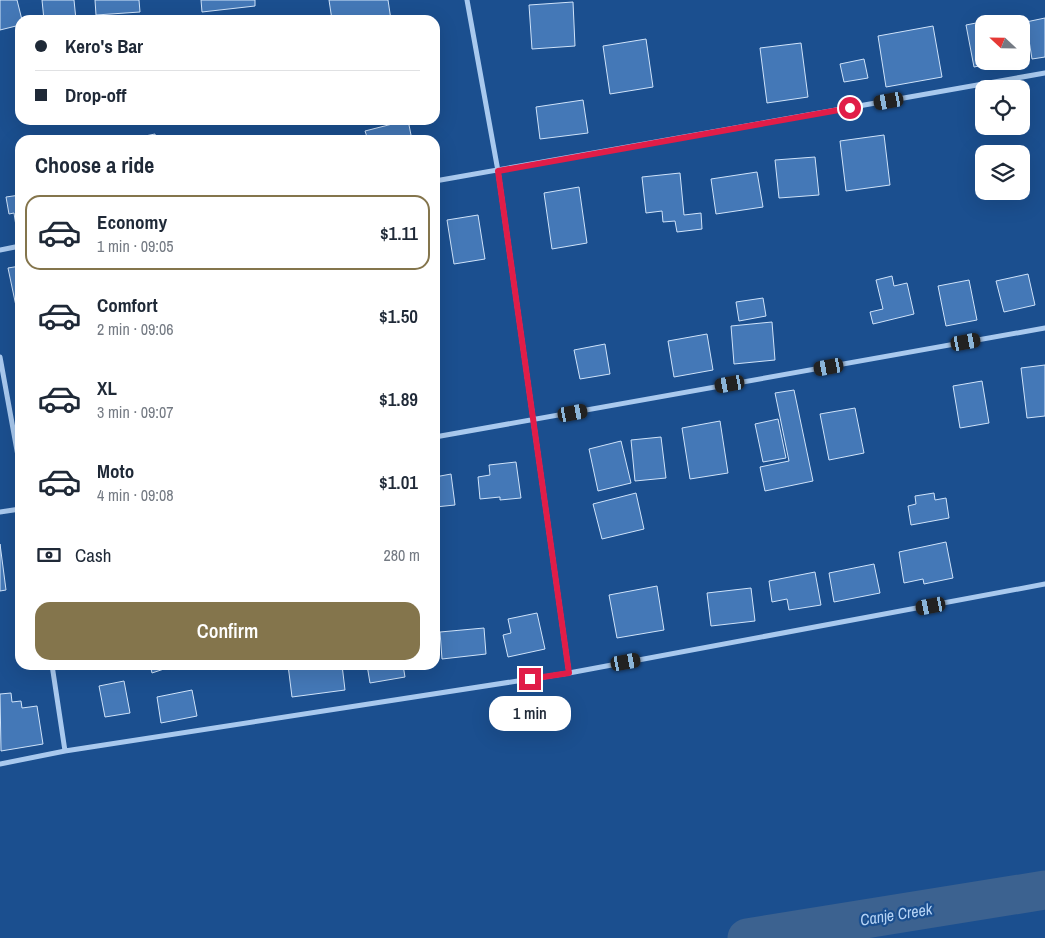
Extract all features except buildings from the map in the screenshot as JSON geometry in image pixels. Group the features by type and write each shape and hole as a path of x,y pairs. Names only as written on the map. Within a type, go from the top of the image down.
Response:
{"street":[{"path":"467,0 498,171 569,673"},
{"path":"440,180 1045,73"},
{"path":"0,250 15,247"},
{"path":"440,436 1045,328"},
{"path":"0,357 15,440"},
{"path":"0,512 15,510"},
{"path":"0,764 65,751 569,673 1045,584"},
{"path":"53,670 65,751"}],"waterway":[{"name":"Canje Creek","path":"747,938 1045,890"}],"route":[{"path":"530,679 569,673 498,171 850,108"}]}
